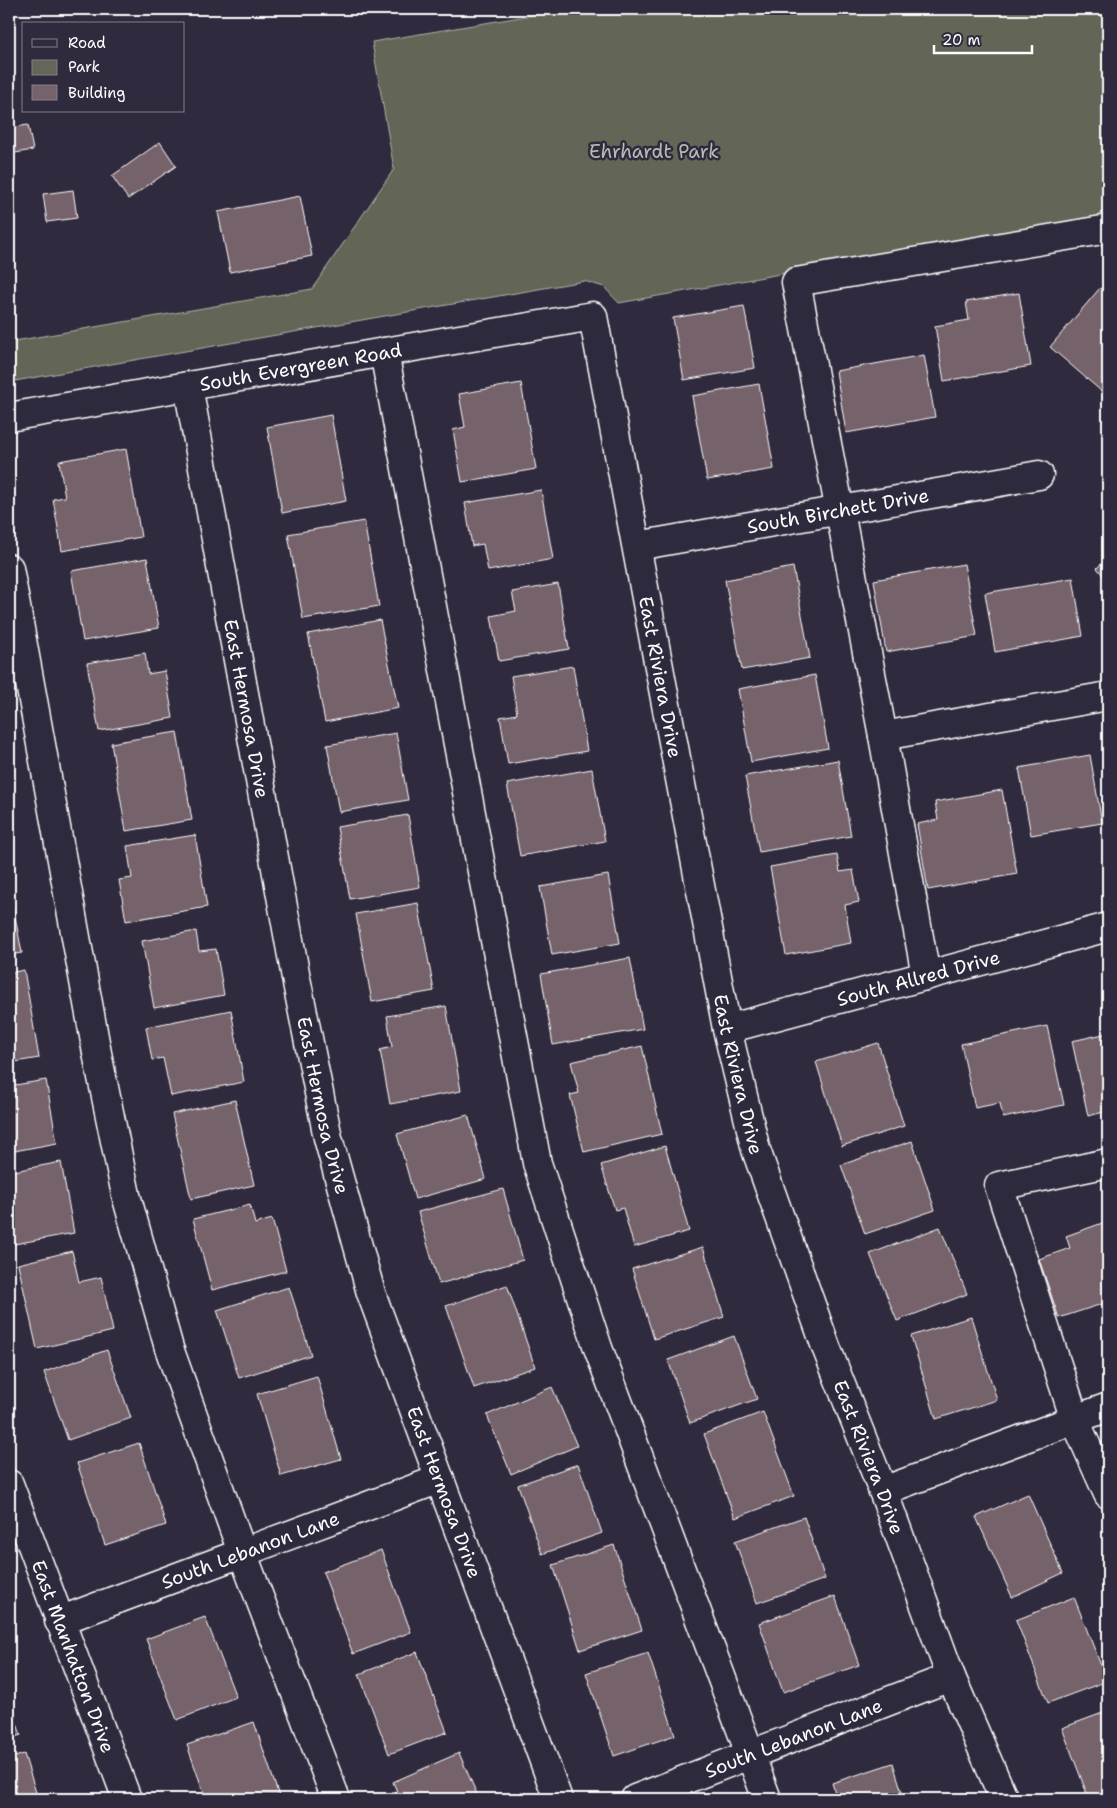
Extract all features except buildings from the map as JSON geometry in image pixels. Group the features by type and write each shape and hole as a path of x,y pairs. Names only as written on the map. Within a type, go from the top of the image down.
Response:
{"street":[{"path":"926,976 841,510 796,282 1108,229"},
{"name":"South Evergreen Road","path":"9,417 593,316"},
{"name":"East Riviera Drive","path":"593,316 727,1029 756,1150 826,1347 883,1492 951,1677 1004,1799"},
{"path":"384,352 537,1163 598,1348 767,1799"},
{"name":"East Hermosa Drive","path":"188,386 296,978 328,1138 371,1293 558,1799"},
{"name":"South Birchett Drive","path":"637,546 1038,475"},
{"path":"9,568 97,1053 126,1195 169,1348 242,1552 336,1799"},
{"path":"883,736 1108,696"},
{"name":"South Allred Drive","path":"727,1029 1108,927"},
{"path":"1108,1162 998,1186 1075,1420 1108,1494"},
{"path":"883,1492 1108,1408"},
{"name":"South Lebanon Lane","path":"59,1621 440,1479"},
{"name":"East Manhatton Drive","path":"9,1484 127,1799"},
{"name":"South Lebanon Lane","path":"636,1799 951,1677"}],"green space":[{"name":"Ehrhardt Park","path":"568,9 1108,9 1108,215 619,303 604,287 584,281 9,382 9,342 312,289 394,169 372,42"}]}
